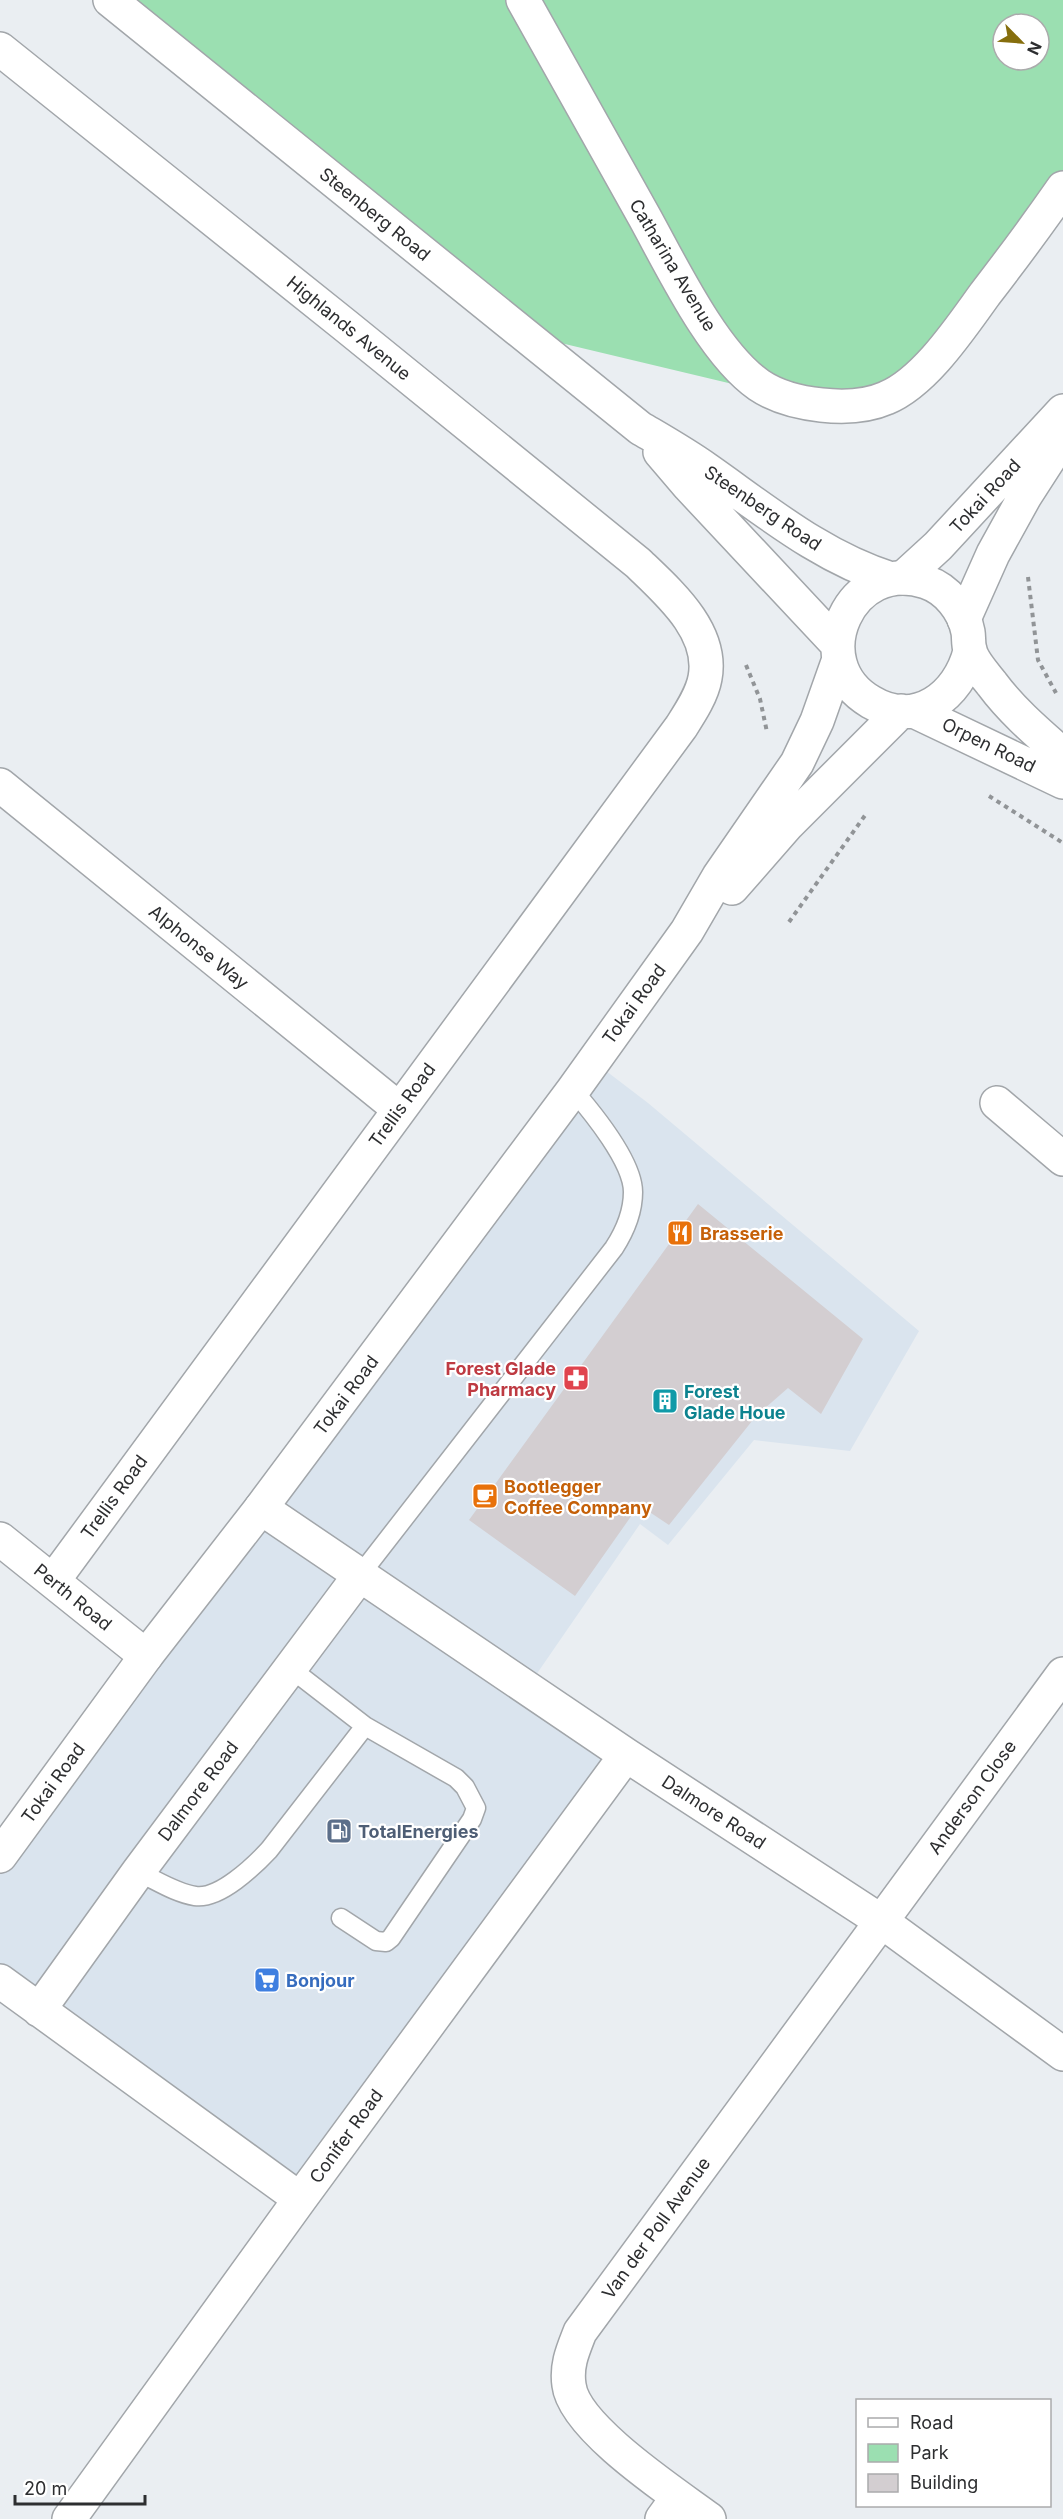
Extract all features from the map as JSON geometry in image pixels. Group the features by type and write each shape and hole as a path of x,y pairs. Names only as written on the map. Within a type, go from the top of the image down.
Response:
{"street":[{"name":"Steenberg Road","path":"110,0 640,428 705,469 814,545 864,570 897,579"},
{"name":"Catharina Avenue","path":"523,0 693,305 733,361 760,385 784,397 817,404 853,407 887,398 913,380 943,351 1063,188"},
{"name":"Highlands Avenue","path":"0,49 638,563 671,595 688,618"},
{"name":"Tokai Road","path":"897,579 938,546 1063,411"},
{"name":"Steenberg Road","path":"640,428 838,652"},
{"name":"Tokai Road","path":"967,635 993,554 1025,496 1063,438"},
{"path":"897,579 925,582 935,586 952,600 967,635 960,678 951,690 940,700 907,711 876,706 856,692 842,671 838,652 838,632 849,607 868,589 897,579"},
{"name":"Trellis Road","path":"53,1581 693,710 705,679 706,659 702,643 688,618"},
{"name":"Orpen Road","path":"967,635 992,684 1005,700 1063,755"},
{"name":"Tokai Road","path":"0,1856 146,1656 261,1508 573,1090 687,931 719,876 797,763 817,721 838,652"},
{"name":"Tokai Road","path":"687,931 731,889 788,824 907,711"},
{"name":"Orpen Road","path":"907,711 1063,782"},
{"name":"Alphonse Way","path":"0,785 399,1109"},
{"path":"997,1103 1063,1159"},
{"name":"Dalmore Road","path":"261,1508 626,1755 881,1921 1063,2055"},
{"name":"Perth Road","path":"0,1539 146,1656"},
{"name":"Dalmore Road","path":"39,2010 138,1872 360,1575"},
{"name":"Anderson Close","path":"881,1921 1063,1674"},
{"name":"Conifer Road","path":"69,2519 300,2199 626,1755"},
{"name":"Van der Poll Avenue","path":"709,2519 670,2508 602,2437 577,2405 569,2386 569,2360 580,2332 599,2305 881,1921"},
{"path":"0,1981 300,2199"}],"lane":[{"path":"360,1575 614,1248 627,1226 634,1190 626,1167 600,1121 573,1090"},
{"path":"290,1668 365,1726 456,1778 465,1787 476,1808 472,1819 391,1938 386,1942 376,1941 341,1918"},
{"path":"138,1872 169,1887 197,1896 209,1894 223,1887 251,1868 269,1850 365,1726"}],"path":[{"path":"1028,574 1038,660 1057,694 1063,698"},
{"path":"989,796 1063,843"},
{"path":"789,922 866,814"}],"shaded area":[{"path":"593,1061 648,1103 919,1331 850,1451 754,1440 668,1545 640,1524 527,1688 626,1755 300,2199 0,1981 0,1856"}],"green space":[{"path":"126,0 1063,0 1063,178 887,398 817,404 523,334"}],"building":[{"name":"Forest Glade Houe","path":"698,1204 863,1339 821,1414 788,1388 756,1416 669,1525 639,1505 575,1596 469,1520"}],"place":[{"name":"Brasserie","path":"680,1233"},
{"name":"Forest Glade Pharmacy","path":"576,1378"},
{"name":"Forest Glade Houe","path":"665,1401"},
{"name":"Bootlegger Coffee Company","path":"485,1496"},
{"name":"TotalEnergies","path":"339,1831"},
{"name":"Bonjour","path":"267,1980"}]}
